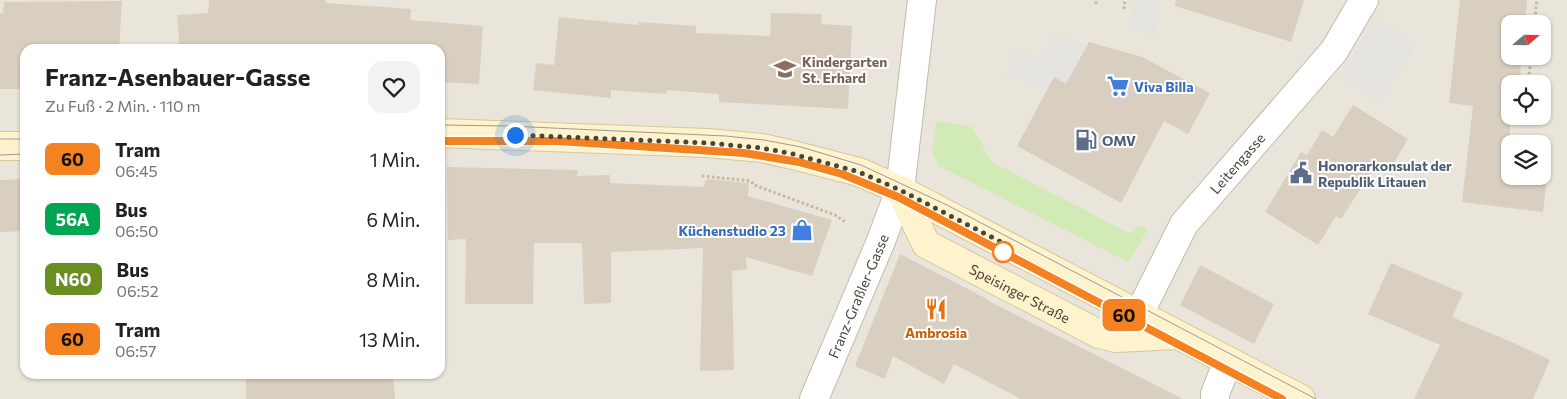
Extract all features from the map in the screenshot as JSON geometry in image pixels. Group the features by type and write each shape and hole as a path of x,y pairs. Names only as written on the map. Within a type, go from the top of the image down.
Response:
{"main road":[{"name":"Speisinger Straße","path":"445,133 697,143 762,148 793,154 859,172 900,190 1133,326 1177,335 1301,399"},
{"path":"0,146 20,146"},
{"name":"Speisinger Straße","path":"900,190 926,244 1099,334 1116,338 1133,326"}],"street":[{"name":"Franz-Graßler-Gasse","path":"814,399 881,241 900,190 922,0"},
{"name":"Leitengasse","path":"1133,326 1184,224 1334,51 1364,0"},
{"path":"1216,399 1215,394 1228,361"}],"path":[{"path":"1124,9 1125,0"},
{"path":"1536,15 1537,0"},
{"path":"698,176 751,181 754,185 836,215 846,223"}],"shaded area":[{"path":"0,0 1567,0 1567,399 0,399"},
{"path":"1135,0 1161,0 1156,36 1127,27"},
{"path":"1377,19 1416,45 1379,101 1340,75"},
{"path":"1055,35 1087,45 1066,84 1053,77 1047,90 1006,76 1013,50 1043,58"}],"green space":[{"path":"941,121 972,127 992,162 1131,234 1139,225 1145,226 1147,231 1128,262 939,166 932,152 936,123"}],"building":[{"path":"209,0 326,0 326,3 411,9 410,20 483,26 479,84 445,82 445,44 180,44 177,15 208,13"},
{"path":"1176,0 1304,0 1291,42 1175,6"},
{"path":"1460,0 1527,0 1526,15 1501,15 1501,65 1521,65 1520,75 1501,75 1501,125 1510,125 1510,135 1501,135 1501,185 1546,185 1543,212 1462,202 1473,106 1449,103"},
{"path":"122,1 119,44 20,44 20,89 0,89 0,13 3,13 4,2"},
{"path":"771,13 821,14 822,24 852,26 848,109 719,102 719,94 667,90 666,94 611,90 611,98 533,90 536,63 554,65 559,17 638,25 639,22 696,26 696,33 770,36"},
{"path":"1089,42 1142,57 1210,93 1188,134 1164,121 1121,203 1017,146 1054,77 1066,84"},
{"path":"1353,105 1408,139 1389,171 1377,164 1341,219 1336,216 1318,245 1265,212 1301,152 1307,155 1322,130 1333,137"},
{"path":"447,167 578,170 577,176 610,175 610,183 704,187 706,179 749,183 748,196 832,220 812,276 746,257 747,269 732,271 734,370 700,371 703,248 611,252 611,303 584,304 582,243 534,243 533,304 465,304 466,239 448,240"},
{"path":"20,179 20,231 0,232 0,180"},
{"path":"900,254 1183,399 1021,399 954,364 944,384 893,356 885,379 855,366"},
{"path":"1391,263 1463,293 1452,317 1550,360 1533,399 1414,399 1440,345 1368,314"},
{"path":"1200,265 1274,304 1254,344 1180,305"},
{"path":"246,379 393,379 395,399 246,399"}],"tram line":[{"path":"445,125 509,126 726,136 764,140 801,147 861,165 947,205 1316,399"},
{"path":"0,139 20,139"},
{"path":"445,141 558,141 744,153 799,162 842,174 898,197 1282,399"},
{"name":"60","path":"445,141 558,141 744,153 799,162 842,174 898,197 1282,399"},
{"path":"0,155 20,154"}],"place":[{"name":"Kindergarten St. Erhard","path":"785,69"},
{"name":"Viva Billa","path":"1118,86"},
{"name":"OMV","path":"1086,140"},
{"name":"Honorarkonsulat der Republik Litauen","path":"1301,173"},
{"name":"Küchenstudio 23","path":"802,230"},
{"name":"Ambrosia","path":"936,309"}],"route":[{"path":"515,135 707,143 762,148 793,154 859,172 900,190 1007,245 1003,252"}]}
